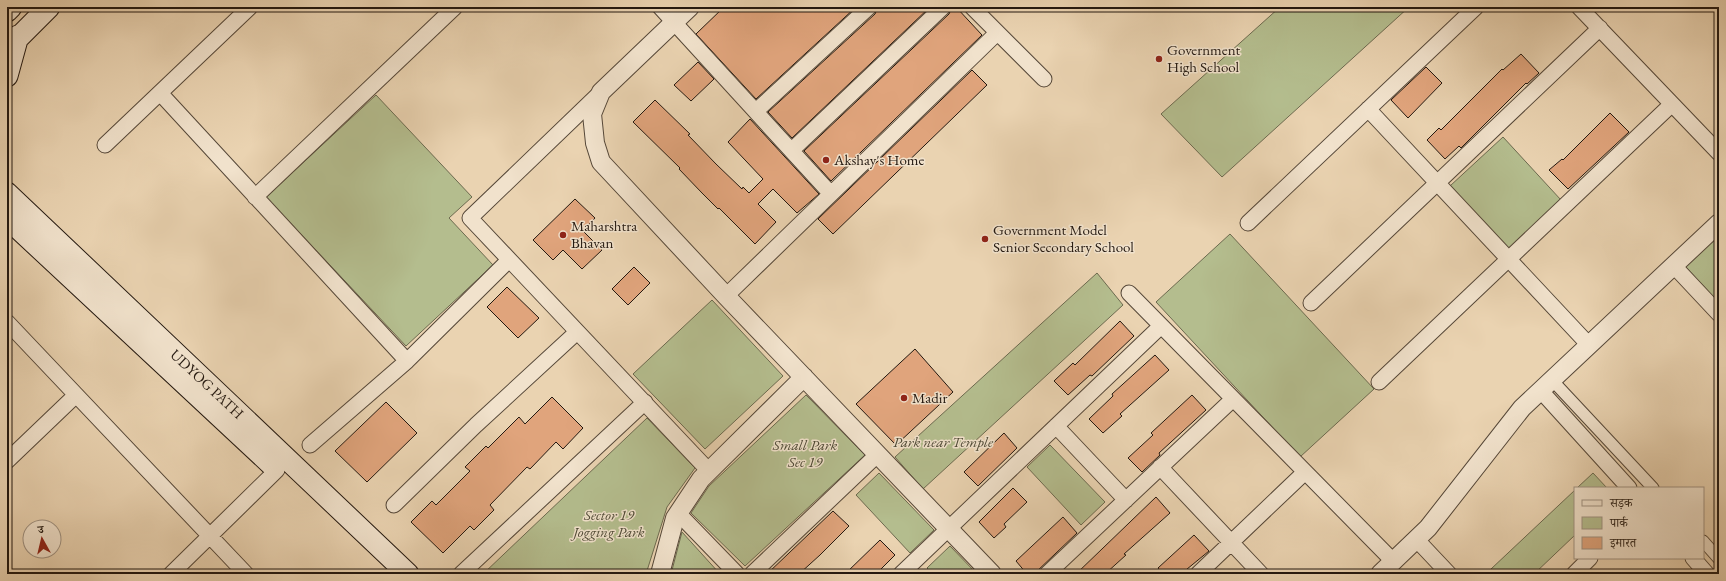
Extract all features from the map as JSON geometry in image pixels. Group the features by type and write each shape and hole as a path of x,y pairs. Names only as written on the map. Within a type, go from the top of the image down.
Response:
{"main road":[{"path":"7,10 11,7"},
{"path":"7,76 13,42 49,7"},
{"name":"UDYOG PATH","path":"7,192 408,574"},
{"name":"UDYOG PATH","path":"7,218 388,574"}],"street":[{"path":"105,145 250,7"},
{"path":"255,197 455,7"},
{"path":"660,7 831,194"},
{"path":"690,7 470,218 709,470"},
{"path":"756,111 869,7"},
{"path":"792,150 943,7"},
{"path":"972,7 1044,79"},
{"path":"1248,223 1476,7"},
{"path":"1579,7 1719,153"},
{"path":"1311,303 1600,28"},
{"path":"726,296 997,33"},
{"path":"601,92 592,114 595,143 601,162 726,296 992,574"},
{"path":"160,93 407,361"},
{"path":"1379,382 1672,104"},
{"path":"1368,109 1589,345"},
{"path":"1380,574 1428,528 1522,408 1719,223"},
{"path":"310,445 407,361 509,260"},
{"path":"1674,266 1719,314"},
{"path":"1129,293 1393,561"},
{"path":"7,322 246,574"},
{"path":"901,574 1161,326"},
{"path":"394,505 470,430 577,332"},
{"path":"660,574 675,518 701,479 804,377"},
{"path":"1547,385 1628,487"},
{"path":"1547,385 1652,487"},
{"path":"7,461 76,395"},
{"path":"1047,574 1233,399"},
{"path":"461,574 644,402"},
{"path":"1056,426 1126,500"},
{"path":"752,574 878,454"},
{"path":"1160,467 1261,574"},
{"path":"171,574 277,470"},
{"path":"1198,574 1305,472"},
{"path":"678,513 737,574"},
{"path":"1416,539 1449,574"},
{"path":"1704,542 1719,559"},
{"path":"1574,574 1589,559"},
{"path":"1694,559 1707,574"}],"green space":[{"path":"1280,7 1409,7 1222,177 1161,114"},
{"path":"376,95 472,197 449,218 493,265 406,346 266,197"},
{"path":"1503,137 1561,200 1508,249 1450,186"},
{"path":"1719,233 1719,303 1684,265"},
{"path":"1230,234 1374,389 1300,457 1156,302"},
{"name":"Park near Temple","path":"1097,273 1123,305 923,489 895,457"},
{"path":"712,300 783,376 705,449 633,374"},
{"name":"Small Park Sec 19","path":"806,395 865,455 745,566 691,513 709,486"},
{"name":"Sector 19 Jogging Park","path":"647,418 695,468 667,507 646,574 483,574"},
{"path":"1050,445 1105,502 1081,525 1027,467"},
{"path":"879,473 934,530 910,553 856,495"},
{"path":"1593,473 1606,487 1578,487"},
{"path":"1574,491 1574,536 1534,574 1496,574 1491,569"},
{"path":"682,532 720,574 671,574"},
{"path":"950,546 977,574 933,574 927,568"}],"building":[{"path":"724,7 856,7 756,99 696,34"},
{"path":"878,7 930,7 792,138 768,112 875,14"},
{"path":"952,7 956,7 982,35 831,181 804,151 949,14"},
{"path":"1521,54 1539,73 1527,84 1526,83 1461,148 1459,146 1445,159 1427,140 1439,128 1441,130 1502,69 1503,70"},
{"path":"698,62 714,79 691,101 674,85"},
{"path":"1426,67 1442,83 1408,118 1391,100"},
{"path":"972,70 987,85 833,234 818,219"},
{"path":"655,100 690,134 688,135 742,189 743,187 749,193 763,179 728,142 750,119 819,194 797,213 773,189 758,204 776,222 755,244 702,193 679,169 680,168 633,122"},
{"path":"1610,113 1629,132 1568,189 1549,170 1562,159 1563,160"},
{"name":"Maharshtra Bhavan","path":"575,199 595,218 583,231 602,250 582,269 563,250 553,260 533,240"},
{"path":"634,267 650,283 628,305 612,289"},
{"path":"507,287 539,318 518,338 487,307"},
{"path":"1120,321 1134,336 1092,376 1090,375 1068,395 1054,381 1073,363 1075,365"},
{"name":"Madir","path":"915,349 953,392 896,445 856,404"},
{"path":"1155,355 1169,370 1120,414 1122,416 1103,433 1089,419 1113,396 1112,394"},
{"path":"1192,395 1206,410 1159,453 1160,455 1142,472 1128,458 1153,435 1151,433"},
{"path":"552,397 583,428 563,449 556,442 530,469 527,467 490,505 494,510 474,530 470,526 443,553 411,522 432,501 436,505 470,471 465,467 486,446 488,448 519,417 525,424"},
{"path":"386,402 417,433 367,482 335,451"},
{"path":"1004,433 1017,448 978,486 964,472"},
{"path":"1013,488 1027,502 1004,524 1006,527 994,538 979,522"},
{"path":"1156,497 1170,513 1124,554 1126,555 1105,574 1076,574"},
{"path":"833,511 849,526 820,555 799,574 767,574"},
{"path":"1063,517 1077,533 1034,574 1027,574 1016,561"},
{"path":"1194,535 1209,551 1181,574 1163,574 1158,568"},
{"path":"880,540 895,555 876,574 845,574"}],"place":[{"name":"Government High School","path":"1159,59"},
{"name":"Akshay's Home","path":"826,160"},
{"name":"Maharshtra Bhavan","path":"563,235"},
{"name":"Government Model Senior Secondary School","path":"985,239"},
{"name":"Madir","path":"904,398"}]}
